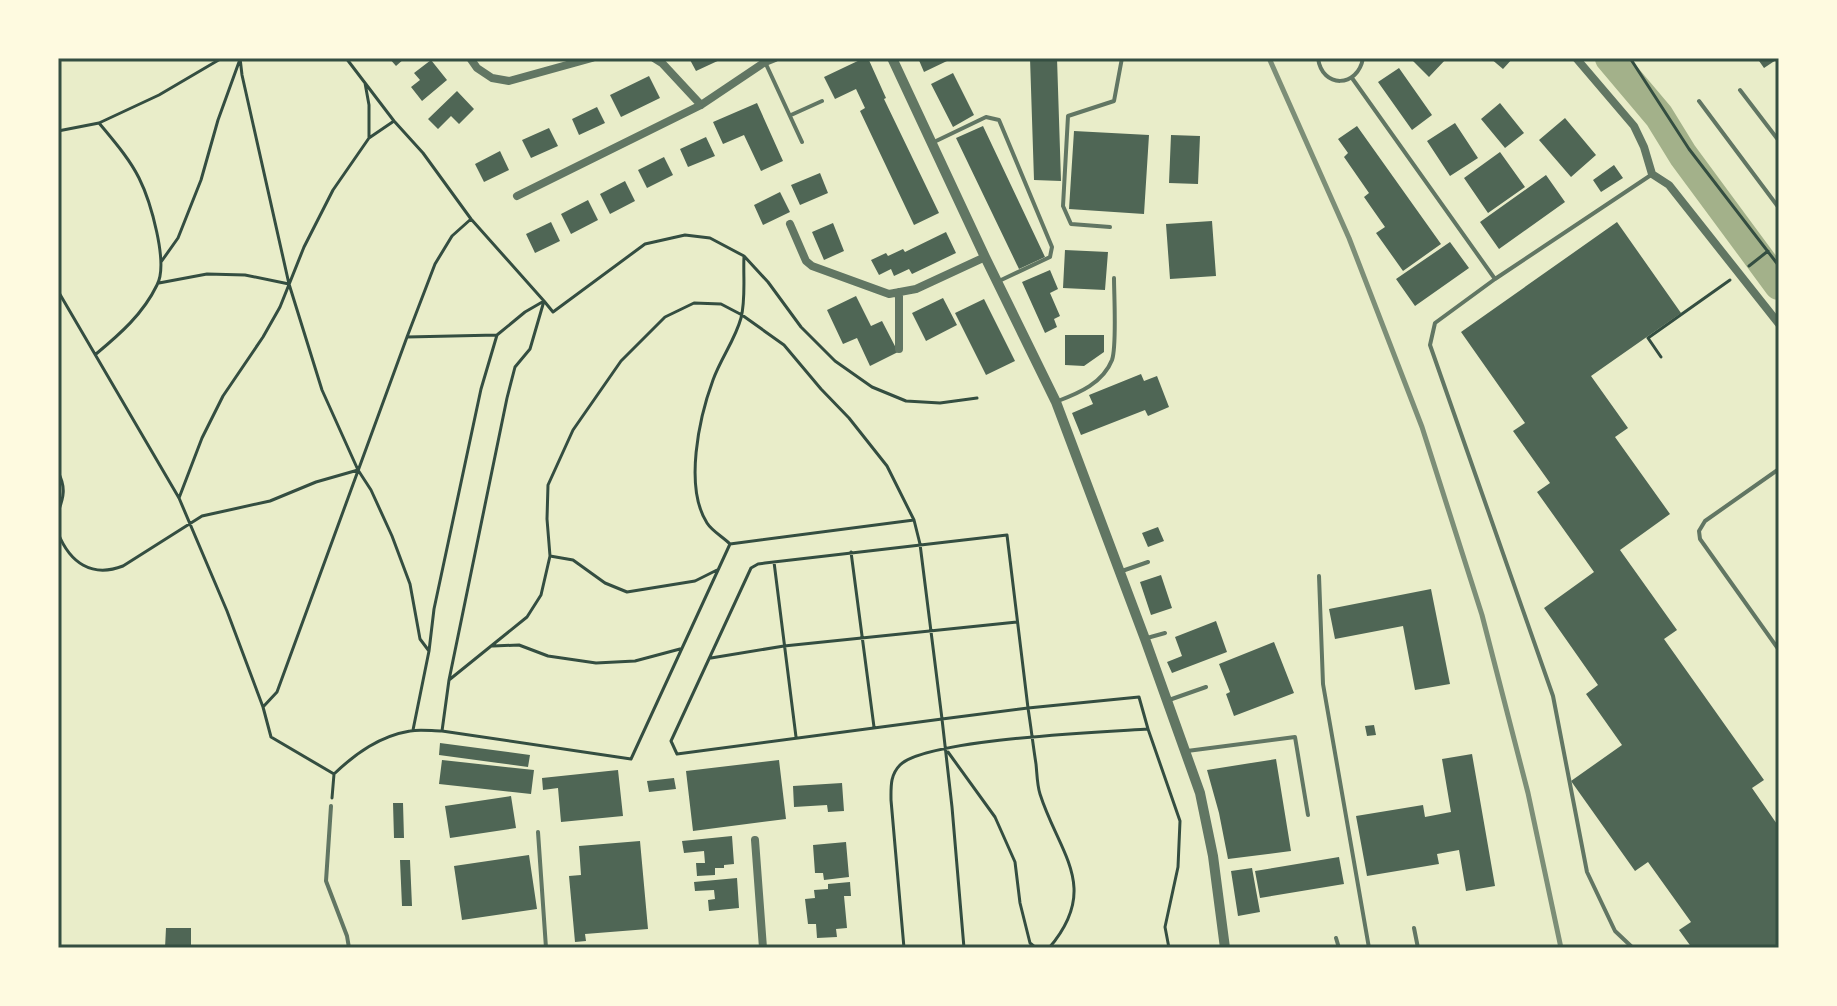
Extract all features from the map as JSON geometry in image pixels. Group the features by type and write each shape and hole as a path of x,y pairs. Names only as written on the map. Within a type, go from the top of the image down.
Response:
{"street":[{"path":"470,58 477,68 492,78 509,81 592,58"},
{"path":"654,58 701,105"},
{"path":"517,196 701,105 764,60 775,58"},
{"path":"892,58 1056,402 1120,572 1200,793 1213,856 1225,948"},
{"path":"1576,58 1634,126 1652,174 1669,185 1779,324"},
{"path":"790,224 806,261 812,266 889,294 924,286 985,257"},
{"path":"899,292 899,349"},
{"path":"755,840 763,948"}],"lane":[{"path":"1110,227 1071,224 1063,206 1068,116 1114,101 1122,58"},
{"path":"1318,58 1321,70 1330,79 1344,81 1361,69 1363,58"},
{"path":"764,60 802,142"},
{"path":"1352,78 1495,279"},
{"path":"1740,90 1779,141"},
{"path":"791,115 822,101"},
{"path":"1699,101 1779,208"},
{"path":"932,143 986,117 999,120 1052,247 1050,257 997,282"},
{"path":"1633,948 1615,931 1587,872 1553,696 1430,345 1435,323 1652,174"},
{"path":"1056,402 1079,393 1099,379 1112,359 1114,278"},
{"path":"1779,469 1705,521 1699,531 1700,539 1779,650"},
{"path":"1120,572 1148,562"},
{"path":"1319,576 1323,684 1369,948"},
{"path":"1145,639 1165,633"},
{"path":"1167,701 1206,687"},
{"path":"1185,751 1295,737 1308,815"},
{"path":"331,806 326,881 349,948"},
{"path":"538,832 546,948"},
{"path":"1414,928 1418,948"},
{"path":"1336,938 1339,948"}],"path":[{"path":"58,131 99,123 159,95 222,58"},
{"path":"161,263 178,238 201,180 240,58"},
{"path":"240,58 289,284 322,390 392,536 410,584 420,639 429,651"},
{"path":"346,58 423,153 471,219 553,312 645,244 685,235 710,238 744,256 768,282 801,327 835,361 872,387 906,401 940,403 977,398"},
{"path":"1630,58 1689,149 1779,266"},
{"path":"364,80 369,105 369,138"},
{"path":"179,498 202,438 223,396 280,307 304,247 333,190 369,138 394,121"},
{"path":"95,355 132,323 159,283 161,263 154,220 139,178 99,123"},
{"path":"263,707 277,692 435,264 452,236 471,219"},
{"path":"1661,357 1648,338 1768,251"},
{"path":"744,256 742,315 713,379 695,460 697,499 708,525 730,544 914,520"},
{"path":"159,283 207,274 245,275 289,284"},
{"path":"58,291 179,498 227,611 271,737 334,774"},
{"path":"412,730 429,651 434,609 481,389 497,335 544,301"},
{"path":"442,731 449,680 507,398 515,367 530,349 544,301"},
{"path":"449,680 527,617 541,595 550,556 548,485 573,430 621,361 665,317 694,303 721,304 784,345 887,466 914,520 920,544 946,749 964,948"},
{"path":"407,337 497,335"},
{"path":"58,533 74,558 92,570 110,571 202,516 270,501 316,482 358,470"},
{"path":"58,472 63,481 64,498 58,512"},
{"path":"1049,948 1070,915 1074,886 1070,862 1039,793 1032,737 1028,708 1017,622 1007,535 851,552 758,564 751,568 671,741 677,754 1028,708 1139,697 1180,821 1178,867 1165,927 1169,948"},
{"path":"331,806 334,774 350,758 379,740 412,730 442,731 631,759 730,544"},
{"path":"851,552 874,728"},
{"path":"550,556 573,560 605,583 627,592 695,581 719,569"},
{"path":"774,562 797,738"},
{"path":"709,658 784,646 1017,622"},
{"path":"493,646 519,645 548,656 596,663 635,661 680,649"},
{"path":"904,948 891,800 892,778 908,758 946,749 1032,737 1148,729"},
{"path":"946,749 995,817 1015,862 1020,903 1030,943 1036,948"}],"building":[{"path":"389,58 405,58 396,66"},
{"path":"689,58 724,58 696,71"},
{"path":"868,58 884,99 939,213 914,225 860,111 865,108 856,89 835,99 824,77"},
{"path":"918,58 945,58 947,61 924,72"},
{"path":"1030,58 1057,58 1061,181 1034,180"},
{"path":"1410,58 1447,58 1429,77"},
{"path":"1490,58 1513,58 1503,69"},
{"path":"1757,58 1779,58 1764,68"},
{"path":"431,60 447,80 422,101 411,87 420,80 414,73"},
{"path":"1399,68 1432,115 1412,130 1378,82"},
{"path":"953,73 974,115 953,127 931,84"},
{"path":"649,76 660,98 621,117 610,95"},
{"path":"457,91 474,109 459,124 451,116 438,129 428,119"},
{"path":"757,103 783,161 761,171 744,135 723,144 713,122"},
{"path":"1500,103 1524,133 1505,148 1481,119"},
{"path":"597,107 605,123 579,135 572,119"},
{"path":"1565,118 1596,155 1571,177 1539,140"},
{"path":"1455,123 1478,158 1450,176 1427,141"},
{"path":"983,126 1045,257 1019,269 956,138"},
{"path":"1357,126 1441,244 1403,271 1376,233 1385,227 1364,197 1369,193 1344,157 1348,153 1338,139"},
{"path":"549,128 558,146 531,158 522,140"},
{"path":"1074,131 1149,135 1144,214 1069,209"},
{"path":"1171,135 1200,136 1198,184 1169,183"},
{"path":"706,137 715,156 688,167 680,149"},
{"path":"500,151 509,170 484,182 475,164"},
{"path":"1500,152 1525,187 1488,213 1464,178"},
{"path":"664,157 673,175 647,188 638,170"},
{"path":"1614,165 1623,178 1601,192 1593,180"},
{"path":"820,173 828,193 800,205 791,185"},
{"path":"1546,175 1565,202 1499,249 1480,222"},
{"path":"625,181 635,201 610,214 600,194"},
{"path":"780,192 790,212 763,225 754,205"},
{"path":"588,200 598,220 571,234 561,214"},
{"path":"1212,221 1216,276 1170,279 1166,224"},
{"path":"551,222 560,241 535,253 526,234"},
{"path":"1617,222 1681,313 1591,376 1628,428 1615,437 1670,514 1620,550 1677,630 1664,639 1764,780 1752,788 1779,827 1779,948 1692,948 1679,930 1691,922 1648,862 1635,871 1571,781 1622,745 1586,694 1598,685 1544,608 1594,572 1537,492 1550,483 1513,431 1525,423 1461,332"},
{"path":"833,223 844,251 824,260 812,232"},
{"path":"946,232 956,253 912,274 909,269 894,276 891,269 879,275 871,260 903,249 905,252"},
{"path":"1450,242 1469,268 1415,306 1396,279"},
{"path":"1065,250 1108,252 1105,290 1063,288"},
{"path":"1050,270 1058,289 1050,293 1060,316 1054,319 1057,327 1045,333 1022,282"},
{"path":"856,296 871,326 882,321 898,352 870,366 857,338 843,344 827,310"},
{"path":"943,298 957,325 926,341 912,313"},
{"path":"984,299 1015,361 986,375 955,313"},
{"path":"1065,335 1104,335 1104,352 1084,366 1065,365"},
{"path":"1141,374 1144,381 1157,376 1169,407 1148,416 1145,410 1081,435 1072,413 1093,404 1089,395"},
{"path":"1158,527 1164,541 1148,547 1142,533"},
{"path":"1161,575 1172,608 1151,615 1140,582"},
{"path":"1431,589 1450,684 1415,690 1403,626 1335,639 1329,609"},
{"path":"1216,621 1227,652 1172,673 1167,662 1182,656 1175,637"},
{"path":"1274,642 1294,693 1234,716 1226,694 1230,692 1219,664"},
{"path":"1374,725 1376,735 1367,736 1365,726"},
{"path":"440,743 530,755 528,767 439,755"},
{"path":"1472,754 1495,886 1466,891 1459,850 1437,854 1439,864 1367,876 1356,816 1423,805 1425,817 1451,812 1442,759"},
{"path":"1276,759 1291,851 1228,859 1207,770"},
{"path":"442,760 534,770 531,794 439,784"},
{"path":"779,760 786,819 693,831 686,771"},
{"path":"618,770 623,816 561,822 558,788 543,790 542,778"},
{"path":"674,778 676,789 649,792 647,781"},
{"path":"842,783 844,811 828,812 827,805 794,807 793,786"},
{"path":"511,796 516,828 450,838 445,806"},
{"path":"393,803 403,803 404,838 394,838"},
{"path":"732,836 734,864 715,868 715,875 697,876 696,863 705,863 704,851 684,853 682,841"},
{"path":"640,841 648,929 585,934 586,941 575,942 569,876 581,875 579,846"},
{"path":"846,842 849,877 824,880 823,873 815,873 813,845"},
{"path":"529,855 537,909 462,920 454,866"},
{"path":"1339,857 1344,884 1260,898 1255,871"},
{"path":"400,860 410,860 412,906 402,906"},
{"path":"1252,868 1260,912 1238,916 1231,871"},
{"path":"737,878 739,908 709,911 708,900 715,899 714,890 695,891 694,882"},
{"path":"850,882 851,896 844,896 847,928 836,929 837,937 817,938 816,924 808,924 805,899 815,898 814,890 828,889 828,884"},
{"path":"166,928 191,928 191,948 165,948"}],"waterway":[{"path":"1610,58 1659,116 1683,155 1779,285"}],"railway":[{"path":"1269,58 1349,238 1422,427 1482,615 1528,793 1561,948"}]}
